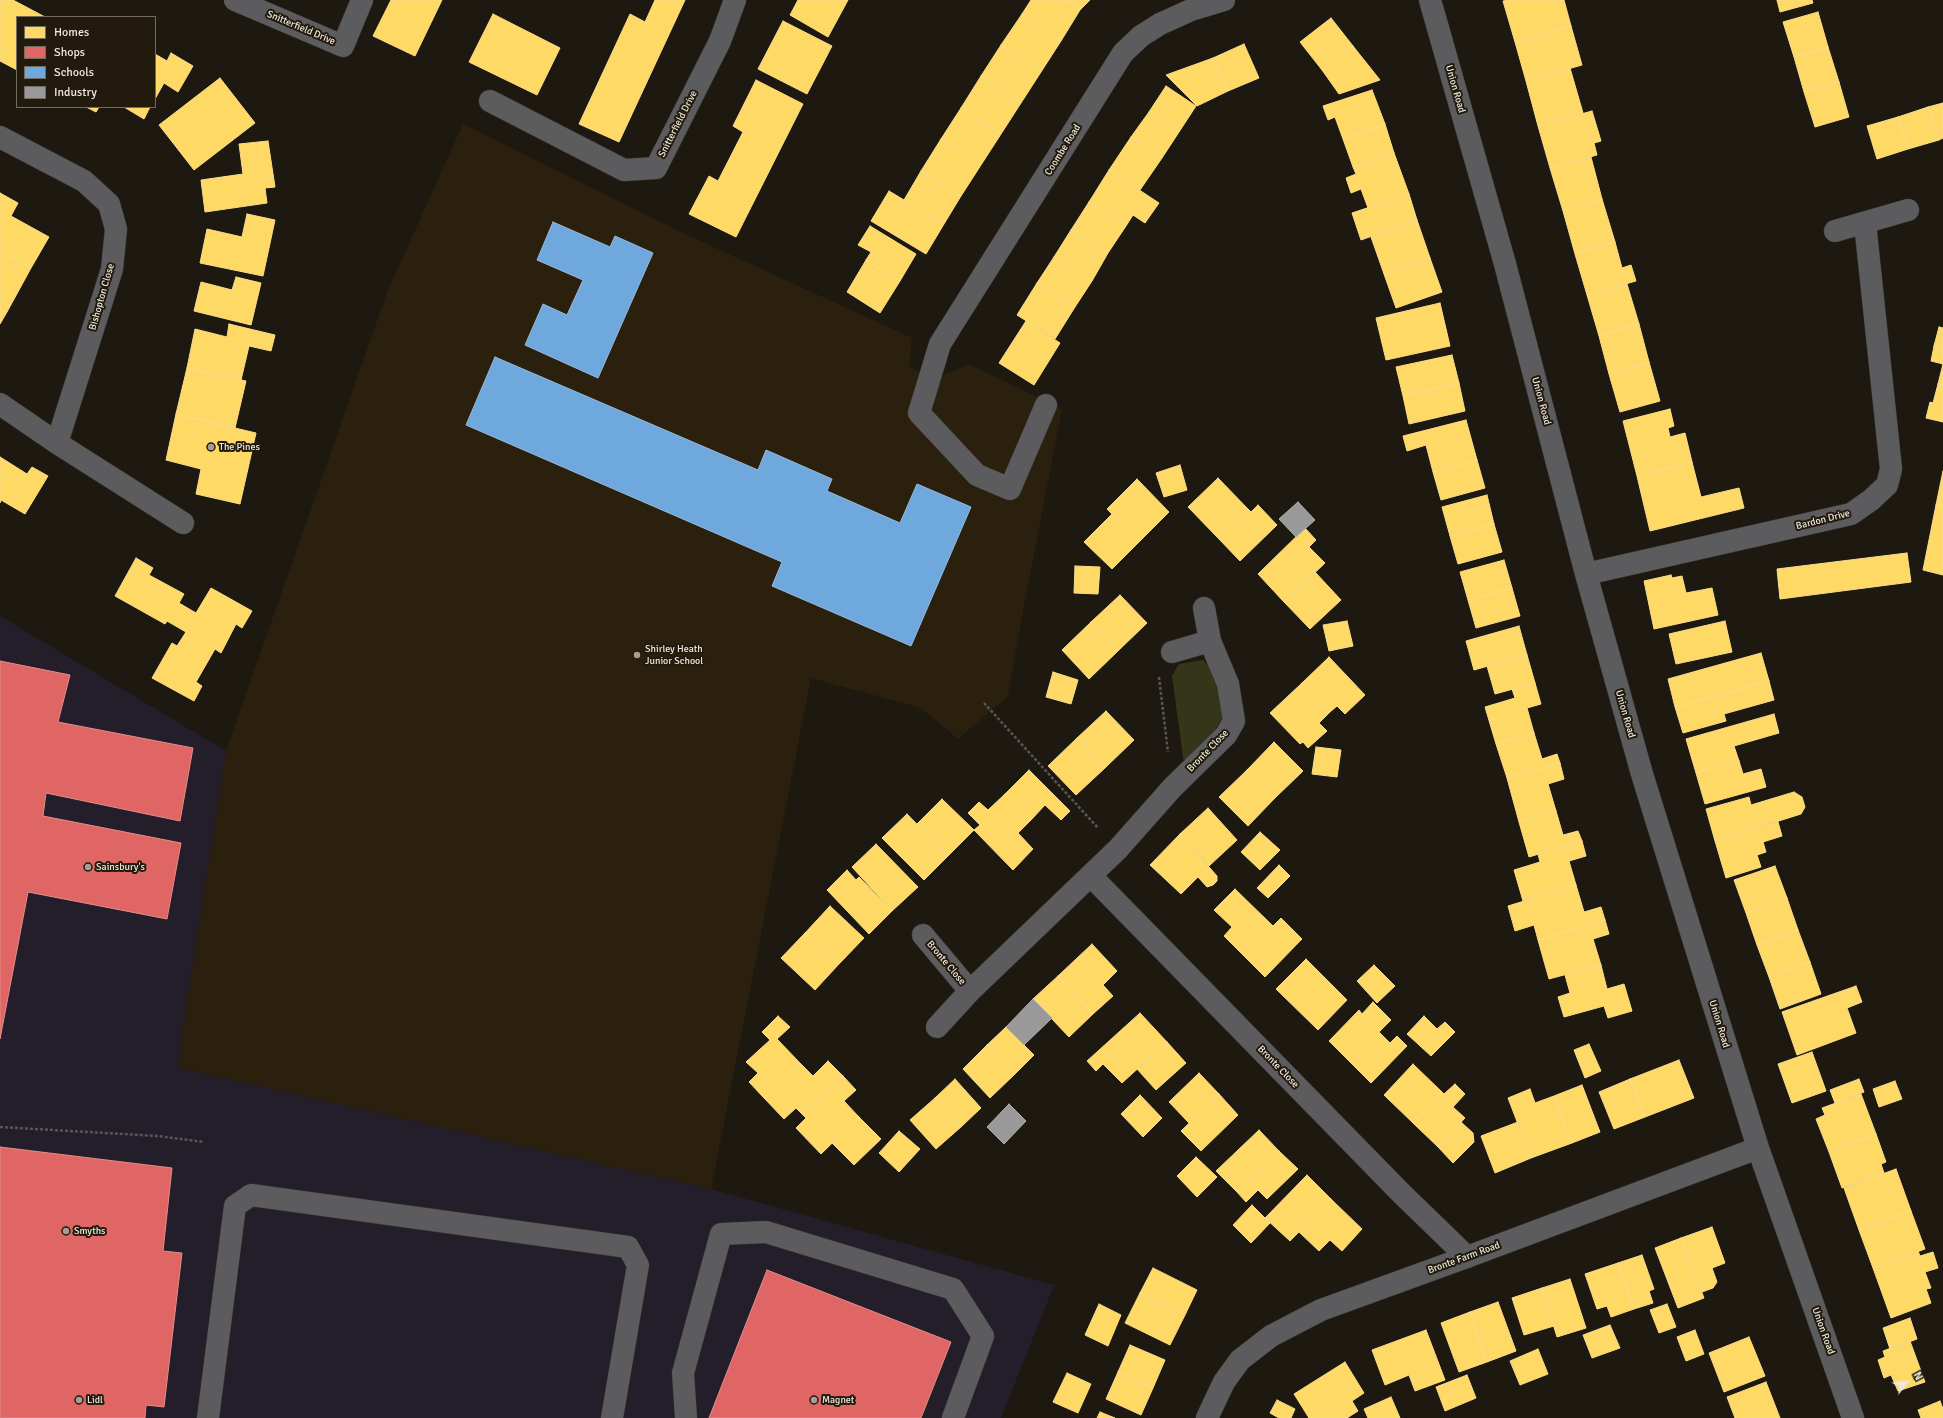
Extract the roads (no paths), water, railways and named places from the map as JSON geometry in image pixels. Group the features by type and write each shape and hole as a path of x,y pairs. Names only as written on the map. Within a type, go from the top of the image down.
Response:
{"street":[{"name":"Snitterfield Drive","path":"235,0 343,46 362,0"},
{"name":"Snitterfield Drive","path":"490,101 624,170 656,168 720,41 735,0"},
{"name":"Coombe Road","path":"1046,405 1010,490 977,474 919,413 940,344 1123,53 1141,36 1160,24 1191,10 1224,0"},
{"name":"Union Road","path":"1430,0 1507,272 1586,574 1642,774 1758,1148 1853,1418"},
{"name":"Bishopton Close","path":"0,137 84,181 109,204 116,229 112,269 58,444"},
{"path":"1835,231 1908,210"},
{"name":"Bardon Drive","path":"1586,574 1851,514 1871,500 1887,485 1891,469 1865,223"},
{"path":"0,404 58,444 183,523"},
{"name":"Bronte Close","path":"937,1028 970,991 1118,849 1172,788 1226,735 1234,721 1228,684 1210,642 1204,608"},
{"path":"1172,652 1210,642"},
{"name":"Bronte Close","path":"1091,876 1400,1192 1467,1257"},
{"name":"Bronte Close","path":"923,934 970,991"},
{"name":"Bronte Farm Road","path":"1207,1418 1224,1382 1240,1360 1271,1336 1321,1310 1758,1148"},
{"path":"208,1418 235,1206 251,1195 628,1247 638,1265 612,1418"},
{"path":"686,1418 683,1373 721,1234 766,1232 953,1289 983,1336 953,1418"}],"place":[{"name":"The Pines","path":"211,447"},
{"name":"Shirley Heath Junior School","path":"637,655"},
{"name":"Sainsbury's","path":"88,867"},
{"name":"Smyths","path":"66,1231"},
{"name":"Lidl","path":"79,1400"},
{"name":"Magnet","path":"814,1400"}]}
